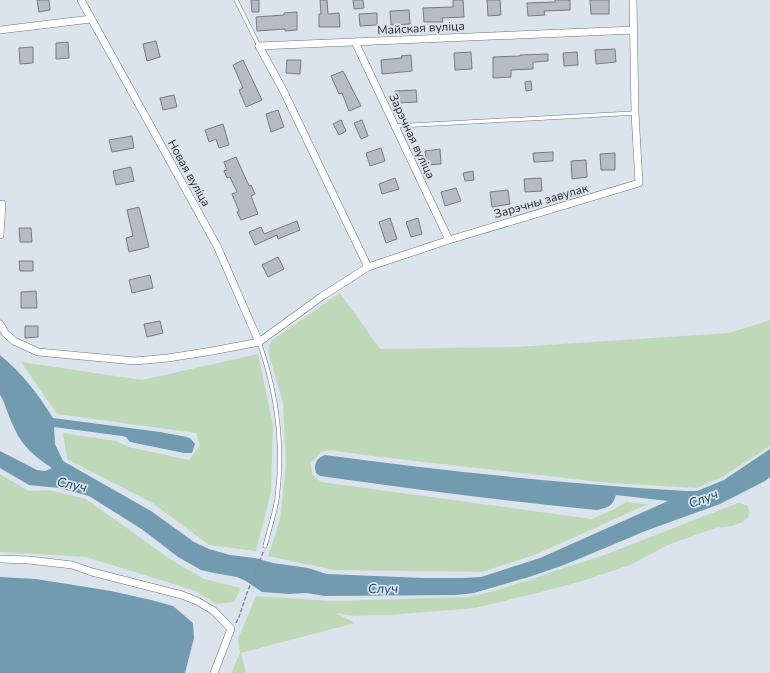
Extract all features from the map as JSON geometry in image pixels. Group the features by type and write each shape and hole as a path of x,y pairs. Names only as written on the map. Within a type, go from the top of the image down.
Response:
{"street":[{"name":"Новая вуліца","path":"80,0 217,246 260,342"},
{"path":"633,0 635,113"},
{"path":"0,30 91,20"},
{"name":"Майская вуліца","path":"260,46 634,30"},
{"name":"Зарэчная вуліца","path":"355,42 449,240"},
{"path":"260,46 283,90 368,266"},
{"name":"Зарэчны завулак","path":"260,342 321,297 368,266 449,240 640,184 635,113"},
{"path":"0,235 1,202"},
{"path":"0,324 6,334 14,341 38,352 135,361 168,358 260,342"},
{"path":"0,559 29,560 72,565 92,572 182,595 197,601 214,611 231,629 214,673"}],"lane":[{"path":"236,0 260,46"},
{"path":"396,126 635,113"},
{"path":"260,342 275,396 280,441 280,468 276,500 265,546"}],"path":[{"path":"231,629 240,617 247,593 263,555"}],"green space":[{"path":"340,293 380,349 516,347 729,333 770,320 770,446 722,477 697,488 609,483 329,450 321,452 311,463 312,474 321,482 592,519 626,502 648,504 537,554 482,572 334,570 268,556 280,520 286,464 283,403 268,351 271,341"},
{"path":"258,354 273,425 271,492 256,551 209,545 151,502 67,459 63,433 116,441 129,447 189,460 200,445 196,433 57,414 21,362 142,380"},
{"path":"0,474 29,491 49,490 86,499 173,561 204,579 241,588 234,602 216,604 196,591 86,557 0,552"},
{"path":"738,503 747,505 750,512 748,517 743,522 732,526 715,528 668,545 630,565 582,581 475,608 389,615 354,616 336,613 355,623 241,653 246,673 231,673 240,653 238,639 256,596 332,601 467,597 530,580 599,557"}],"water":[{"name":"Случ","path":"0,355 29,384 53,418 160,432 187,437 195,444 192,453 184,453 130,442 126,437 122,436 54,427 55,444 63,461 151,511 194,542 209,549 230,555 308,568 327,574 423,578 481,577 540,558 668,501 616,495 610,506 597,510 389,486 320,476 316,473 315,464 325,455 460,472 550,481 697,491 724,480 770,449 770,477 720,504 648,530 564,565 474,593 457,595 325,596 306,593 289,594 262,592 246,581 237,577 201,570 178,557 143,530 89,496 59,488 29,485 0,468 0,451 37,470 45,471 52,468 26,446 16,431 0,395"},
{"path":"0,577 36,579 111,591 173,606 193,623 194,638 185,673 0,673"}],"building":[{"path":"37,0 49,0 50,10 39,12"},
{"path":"251,0 259,0 259,12 252,12"},
{"path":"320,0 327,0 328,14 339,13 340,27 319,27 319,14 321,14"},
{"path":"353,0 363,0 364,8 354,9"},
{"path":"453,0 463,0 464,17 442,18 443,22 424,22 423,8 453,7"},
{"path":"487,0 500,0 501,15 488,16"},
{"path":"555,0 570,0 570,10 544,11 545,15 528,16 527,3 555,2"},
{"path":"590,0 609,0 609,14 591,14"},
{"path":"409,10 410,24 391,25 390,11"},
{"path":"297,12 297,30 285,31 285,29 257,31 256,17 284,15 284,13"},
{"path":"377,13 377,25 360,26 359,14"},
{"path":"156,41 160,57 147,61 143,44"},
{"path":"68,42 69,58 56,59 56,43"},
{"path":"33,47 33,63 20,64 19,48"},
{"path":"615,49 616,62 596,64 595,50"},
{"path":"471,52 472,69 455,70 454,53"},
{"path":"577,52 578,65 564,66 563,53"},
{"path":"548,54 548,61 533,62 533,69 511,70 511,77 493,78 493,57"},
{"path":"411,55 412,71 382,74 381,60 402,58 401,56"},
{"path":"243,60 262,100 246,107 239,90 243,88 233,65"},
{"path":"287,60 301,60 300,74 286,73"},
{"path":"343,71 361,106 349,111 342,93 339,94 331,76"},
{"path":"531,81 532,90 526,91 525,82"},
{"path":"416,90 417,102 396,103 395,91"},
{"path":"174,95 177,107 163,110 160,98"},
{"path":"278,110 284,127 271,132 266,114"},
{"path":"341,120 346,131 339,135 333,124"},
{"path":"362,120 368,136 361,139 354,123"},
{"path":"223,124 229,145 219,148 216,139 209,142 205,130"},
{"path":"132,136 134,148 112,152 109,140"},
{"path":"381,148 385,161 370,166 366,153"},
{"path":"440,149 441,164 427,165 425,151"},
{"path":"553,152 553,161 534,162 533,153"},
{"path":"615,153 615,170 601,170 600,154"},
{"path":"236,157 249,186 251,185 255,194 251,196 258,214 241,220 232,194 237,192 230,177 227,178 224,171 227,170 224,162"},
{"path":"586,160 587,177 572,179 571,161"},
{"path":"131,167 134,181 116,185 113,171"},
{"path":"473,171 474,180 465,181 463,173"},
{"path":"395,178 399,189 382,194 379,184"},
{"path":"541,178 542,191 525,192 524,179"},
{"path":"456,188 461,201 445,206 441,192"},
{"path":"508,190 510,204 492,207 490,192"},
{"path":"139,207 149,247 129,252 126,238 133,236 127,210"},
{"path":"390,218 397,239 386,243 379,222"},
{"path":"418,218 422,234 411,237 406,222"},
{"path":"297,221 300,230 278,239 277,235 255,245 249,232 261,227 264,234"},
{"path":"19,228 31,228 32,242 20,242"},
{"path":"278,257 284,269 268,277 262,265"},
{"path":"19,261 33,261 33,271 20,271"},
{"path":"150,275 153,288 132,293 129,280"},
{"path":"36,291 37,308 21,308 21,292"},
{"path":"160,321 163,333 147,337 144,324"},
{"path":"25,326 38,326 38,337 25,338"}]}
